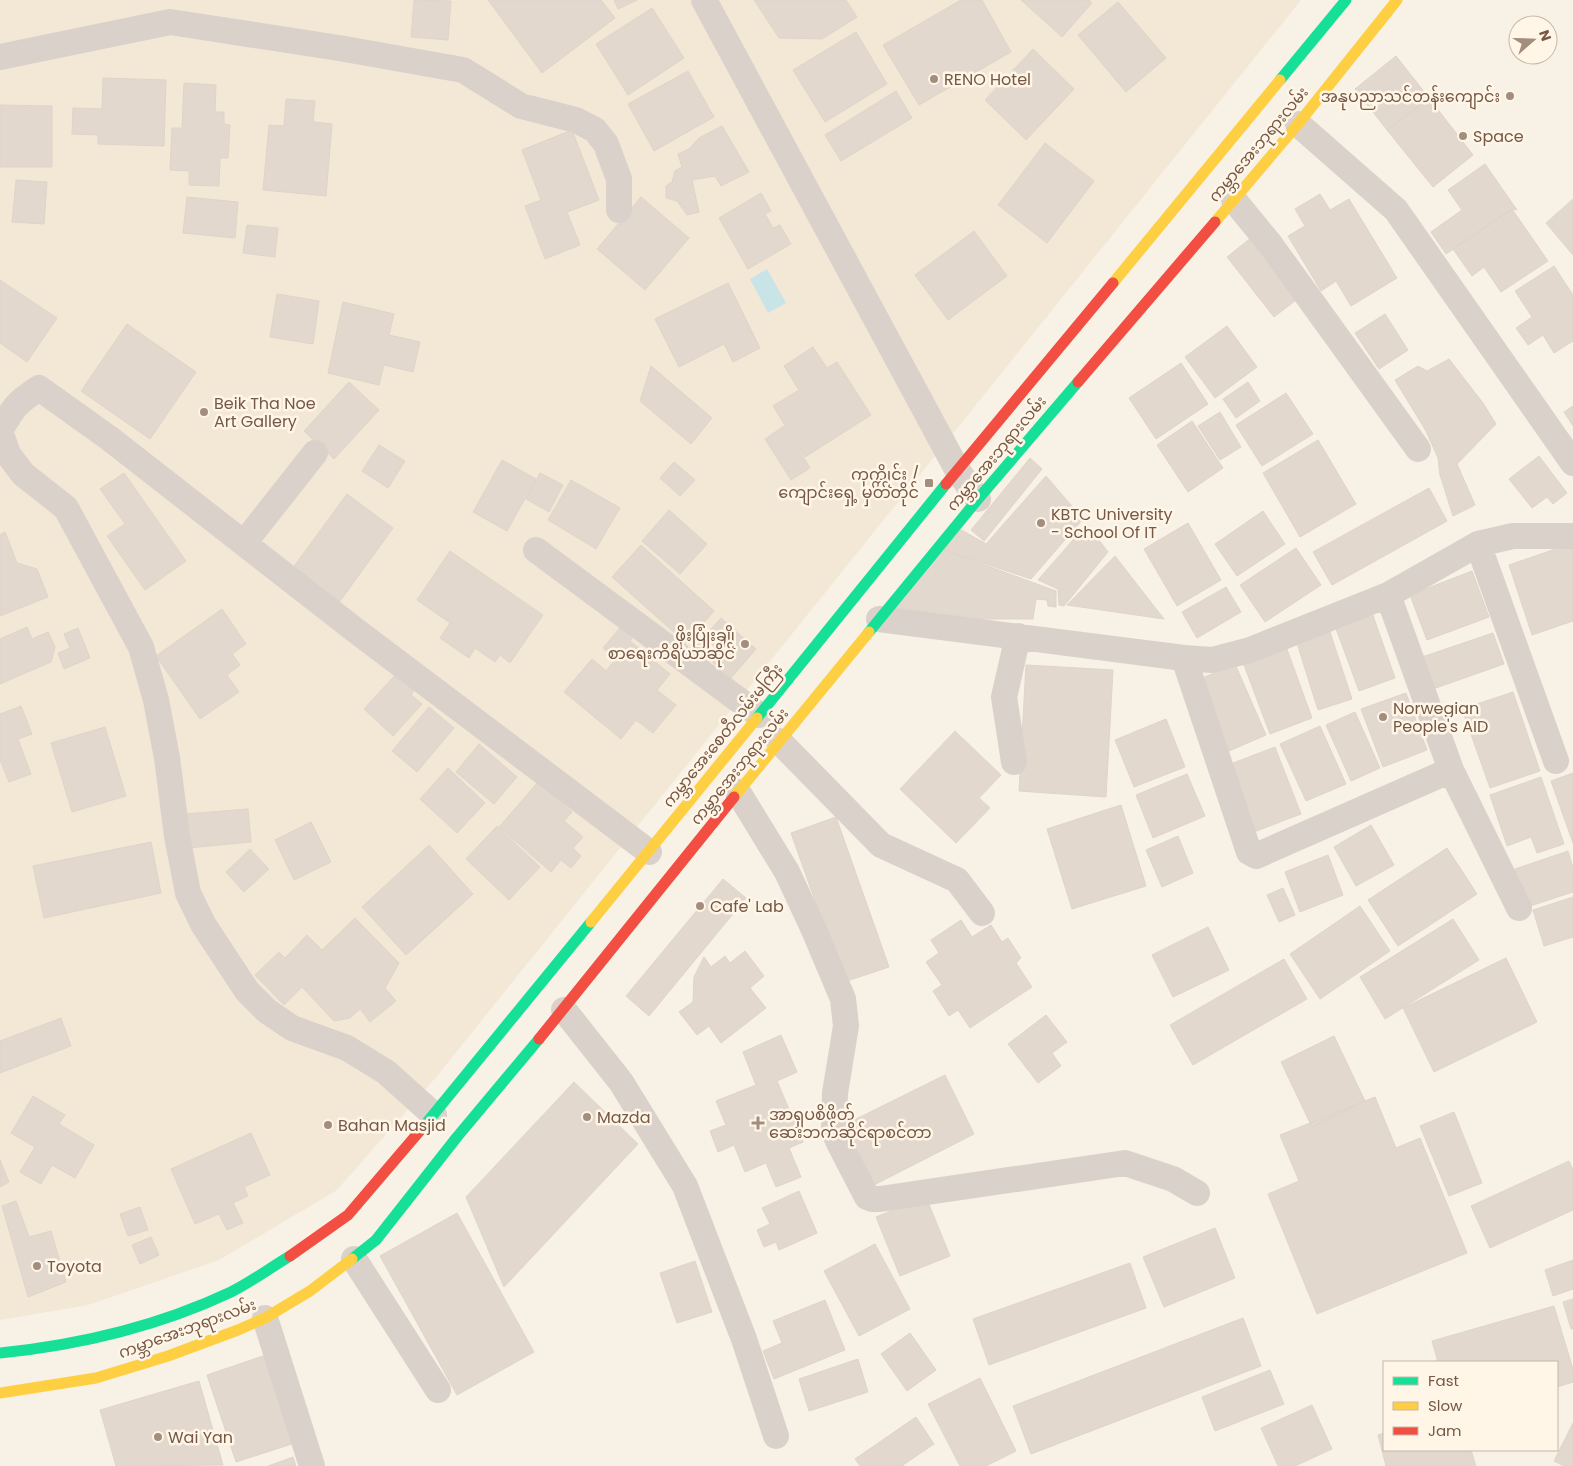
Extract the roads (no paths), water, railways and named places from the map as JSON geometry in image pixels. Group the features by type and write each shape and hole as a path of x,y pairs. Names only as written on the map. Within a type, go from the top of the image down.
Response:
{"main road":[{"name":"ကမ္ဘာအေးဘုရားလမ်း","path":"821,638 851,608 958,471 1074,328 1346,0"},
{"name":"ကမ္ဘာအေးဘုရားလမ်း","path":"0,1393 96,1378 168,1356 238,1330 265,1318 310,1291 354,1259 376,1240 457,1137 564,1010 875,618 1234,200 1298,124 1396,0"},
{"name":"ကမ္ဘာအေးစေတီလမ်းမကြီး","path":"649,852 821,638"},
{"name":"ကမ္ဘာအေးဘုရားလမ်း","path":"0,1354 108,1334 168,1318 232,1290 292,1255 348,1215 434,1115 543,979 649,852"}],"street":[{"path":"704,0 958,471 978,499"},
{"path":"0,57 169,11 339,48 462,70 521,106 576,120 595,130 606,144 619,179 619,210"},
{"path":"1298,124 1396,210 1573,463"},
{"path":"1234,200 1270,244 1418,449"},
{"path":"434,1115 386,1072 347,1048 292,1028 267,1011 247,991 203,924 188,893 177,836 160,719 141,647 66,508 23,474 8,454 0,431 20,400 38,388 109,438 355,630 649,852"},
{"path":"244,543 315,453"},
{"path":"875,618 1212,660 1250,650 1388,595 1478,544 1513,536 1573,536"},
{"path":"1478,544 1556,761"},
{"path":"536,550 759,715"},
{"path":"1388,595 1451,770 1519,908"},
{"path":"1014,762 1004,698 1018,636"},
{"path":"1184,658 1248,852 1256,856 1451,770"},
{"path":"779,741 881,844 957,880 982,914"},
{"path":"738,792 787,872 814,930 842,999 846,1026 835,1093 834,1130 867,1197 880,1199 1126,1164 1173,1180 1197,1193"},
{"path":"564,1010 622,1082 685,1186 744,1338 776,1436"},
{"path":"354,1259 438,1390"},
{"path":"265,1318 312,1466"}],"water":[{"path":"767,269 786,303 768,313 750,279"}],"place":[{"name":"RENO Hotel","path":"934,79"},
{"name":"အနုပညာသင်တန်းကျောင်း","path":"1510,96"},
{"name":"Space","path":"1463,136"},
{"name":"Beik Tha Noe Art Gallery","path":"204,412"},
{"name":"ကုက္ကိုင်း / ကျောင်းရှေ့ မှတ်တိုင်","path":"929,483"},
{"name":"KBTC University - School Of IT","path":"1041,523"},
{"name":"ဖိုးပြုံးချို စာရေးကိရိယာဆိုင်","path":"745,644"},
{"name":"Norwegian People's AID","path":"1383,717"},
{"name":"Cafe' Lab","path":"700,906"},
{"name":"Mazda","path":"587,1117"},
{"name":"အာရှပစိဖိတ် ဆေးဘက်ဆိုင်ရာစင်တာ","path":"758,1123"},
{"name":"Bahan Masjid","path":"328,1125"},
{"name":"Toyota","path":"37,1266"},
{"name":"Wai Yan","path":"158,1437"}]}
